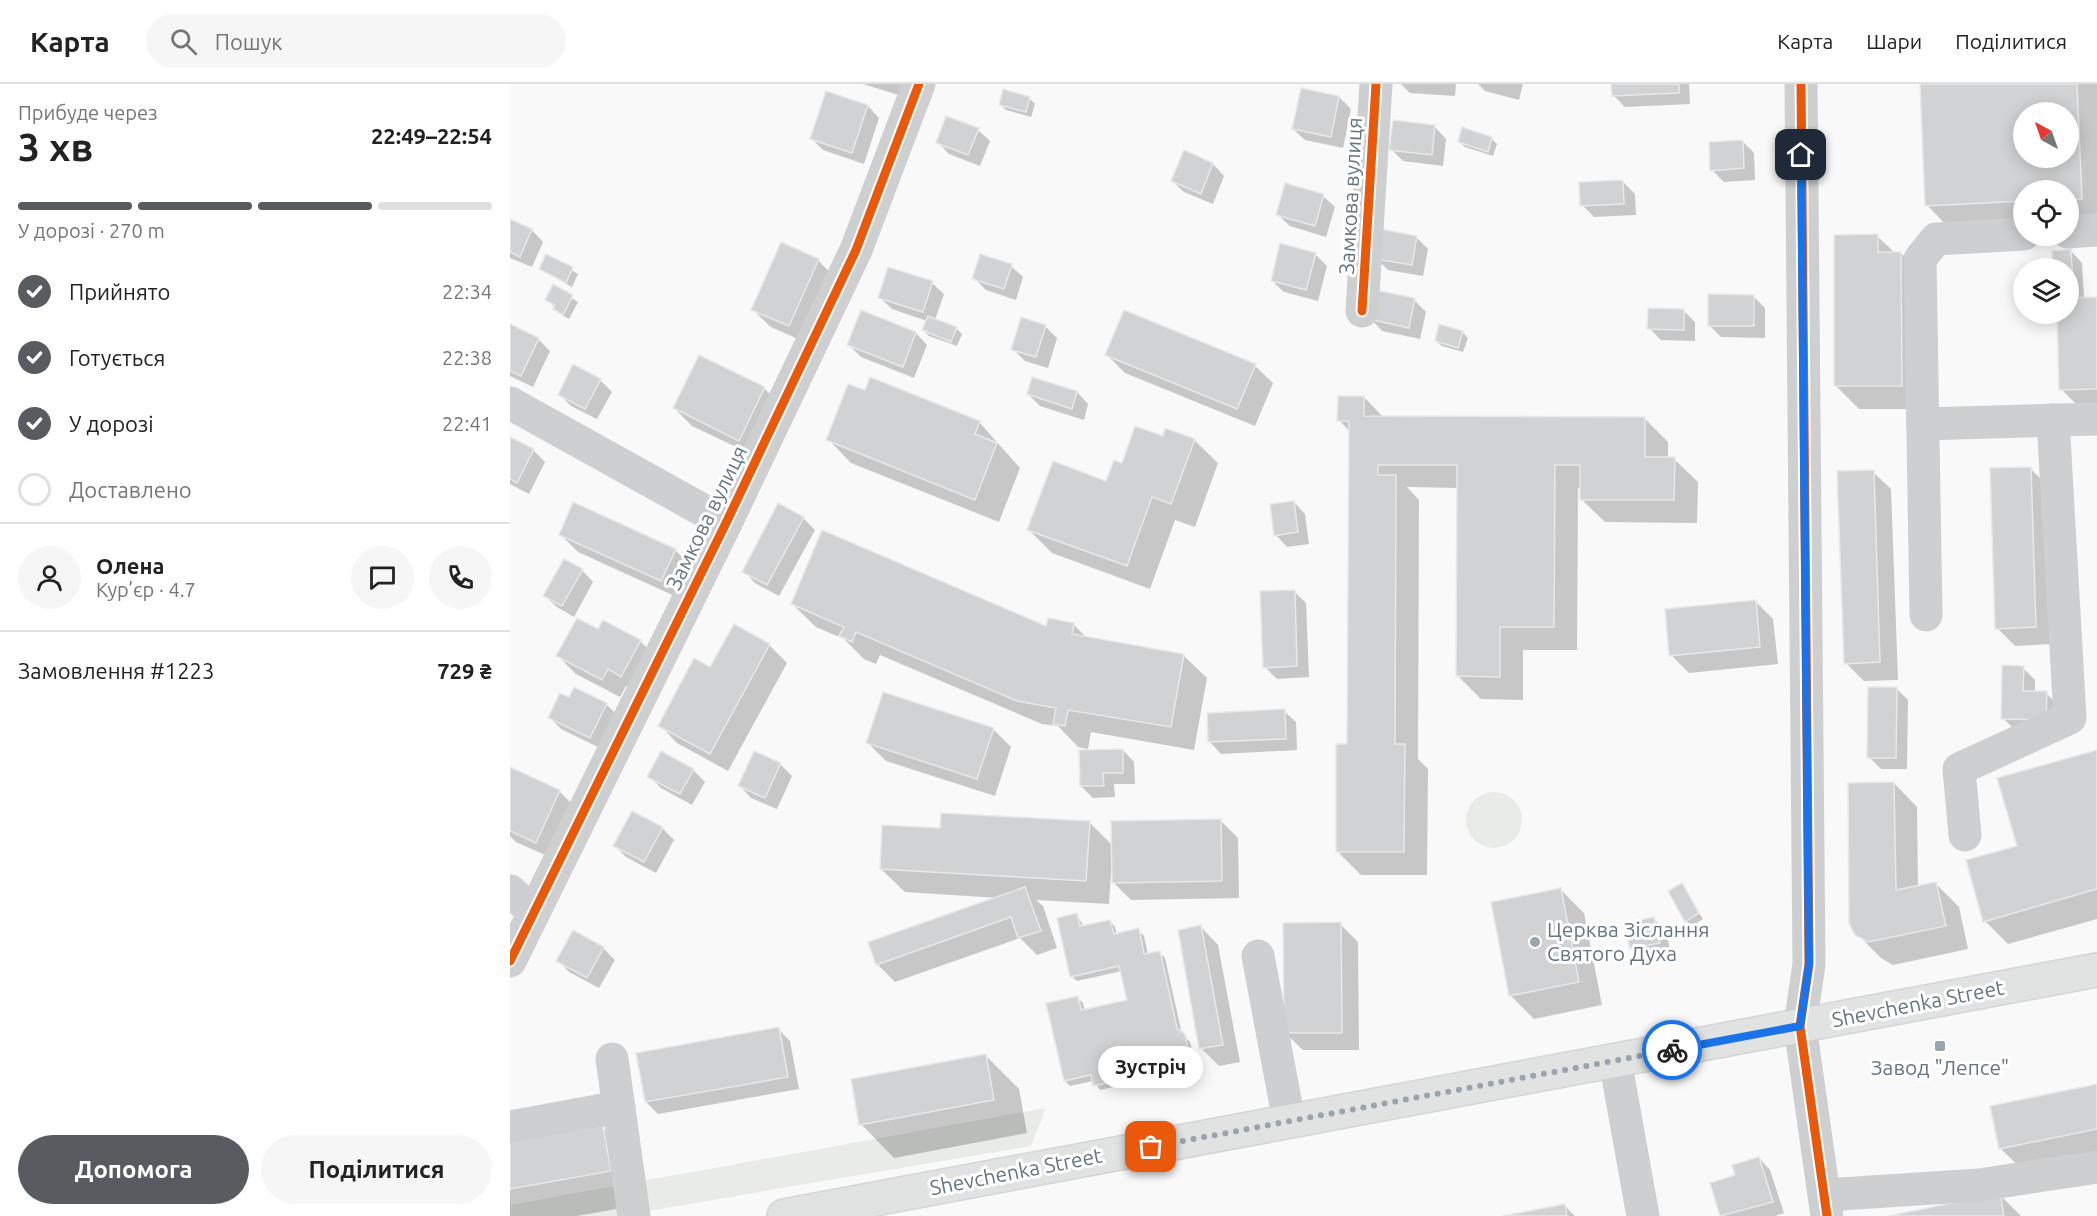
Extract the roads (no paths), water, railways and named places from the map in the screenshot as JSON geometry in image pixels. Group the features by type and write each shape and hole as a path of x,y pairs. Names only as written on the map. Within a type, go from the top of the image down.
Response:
{"main road":[{"name":"Shevchenka Street","path":"784,1216 876,1208 1289,1121 2097,970"}],"street":[{"name":"Замкова вулиця","path":"510,961 726,523 856,250 919,84"},
{"name":"Замкова вулиця","path":"1362,311 1376,84"},
{"path":"1801,84 1809,964 1800,1026 1826,1205 2097,1167"},
{"path":"2079,231 2097,230"},
{"path":"1926,615 1920,259 1936,239 2013,235"},
{"name":"Замкова вулиця","path":"510,403 726,523"},
{"path":"1923,424 2097,419"},
{"path":"1965,835 1959,769 2070,718 2054,420"},
{"path":"510,891 534,912"},
{"path":"1258,956 1289,1121"},
{"path":"612,1059 634,1216"},
{"path":"1615,1060 1642,1216"},
{"path":"510,1126 619,1107"}],"place":[{"name":"Церква Зіслання Святого Духа","path":"1535,942"},
{"name":"Завод \"Лепсе\"","path":"1940,1046"},
{"name":"Зустріч","path":"1151,1147"}]}
